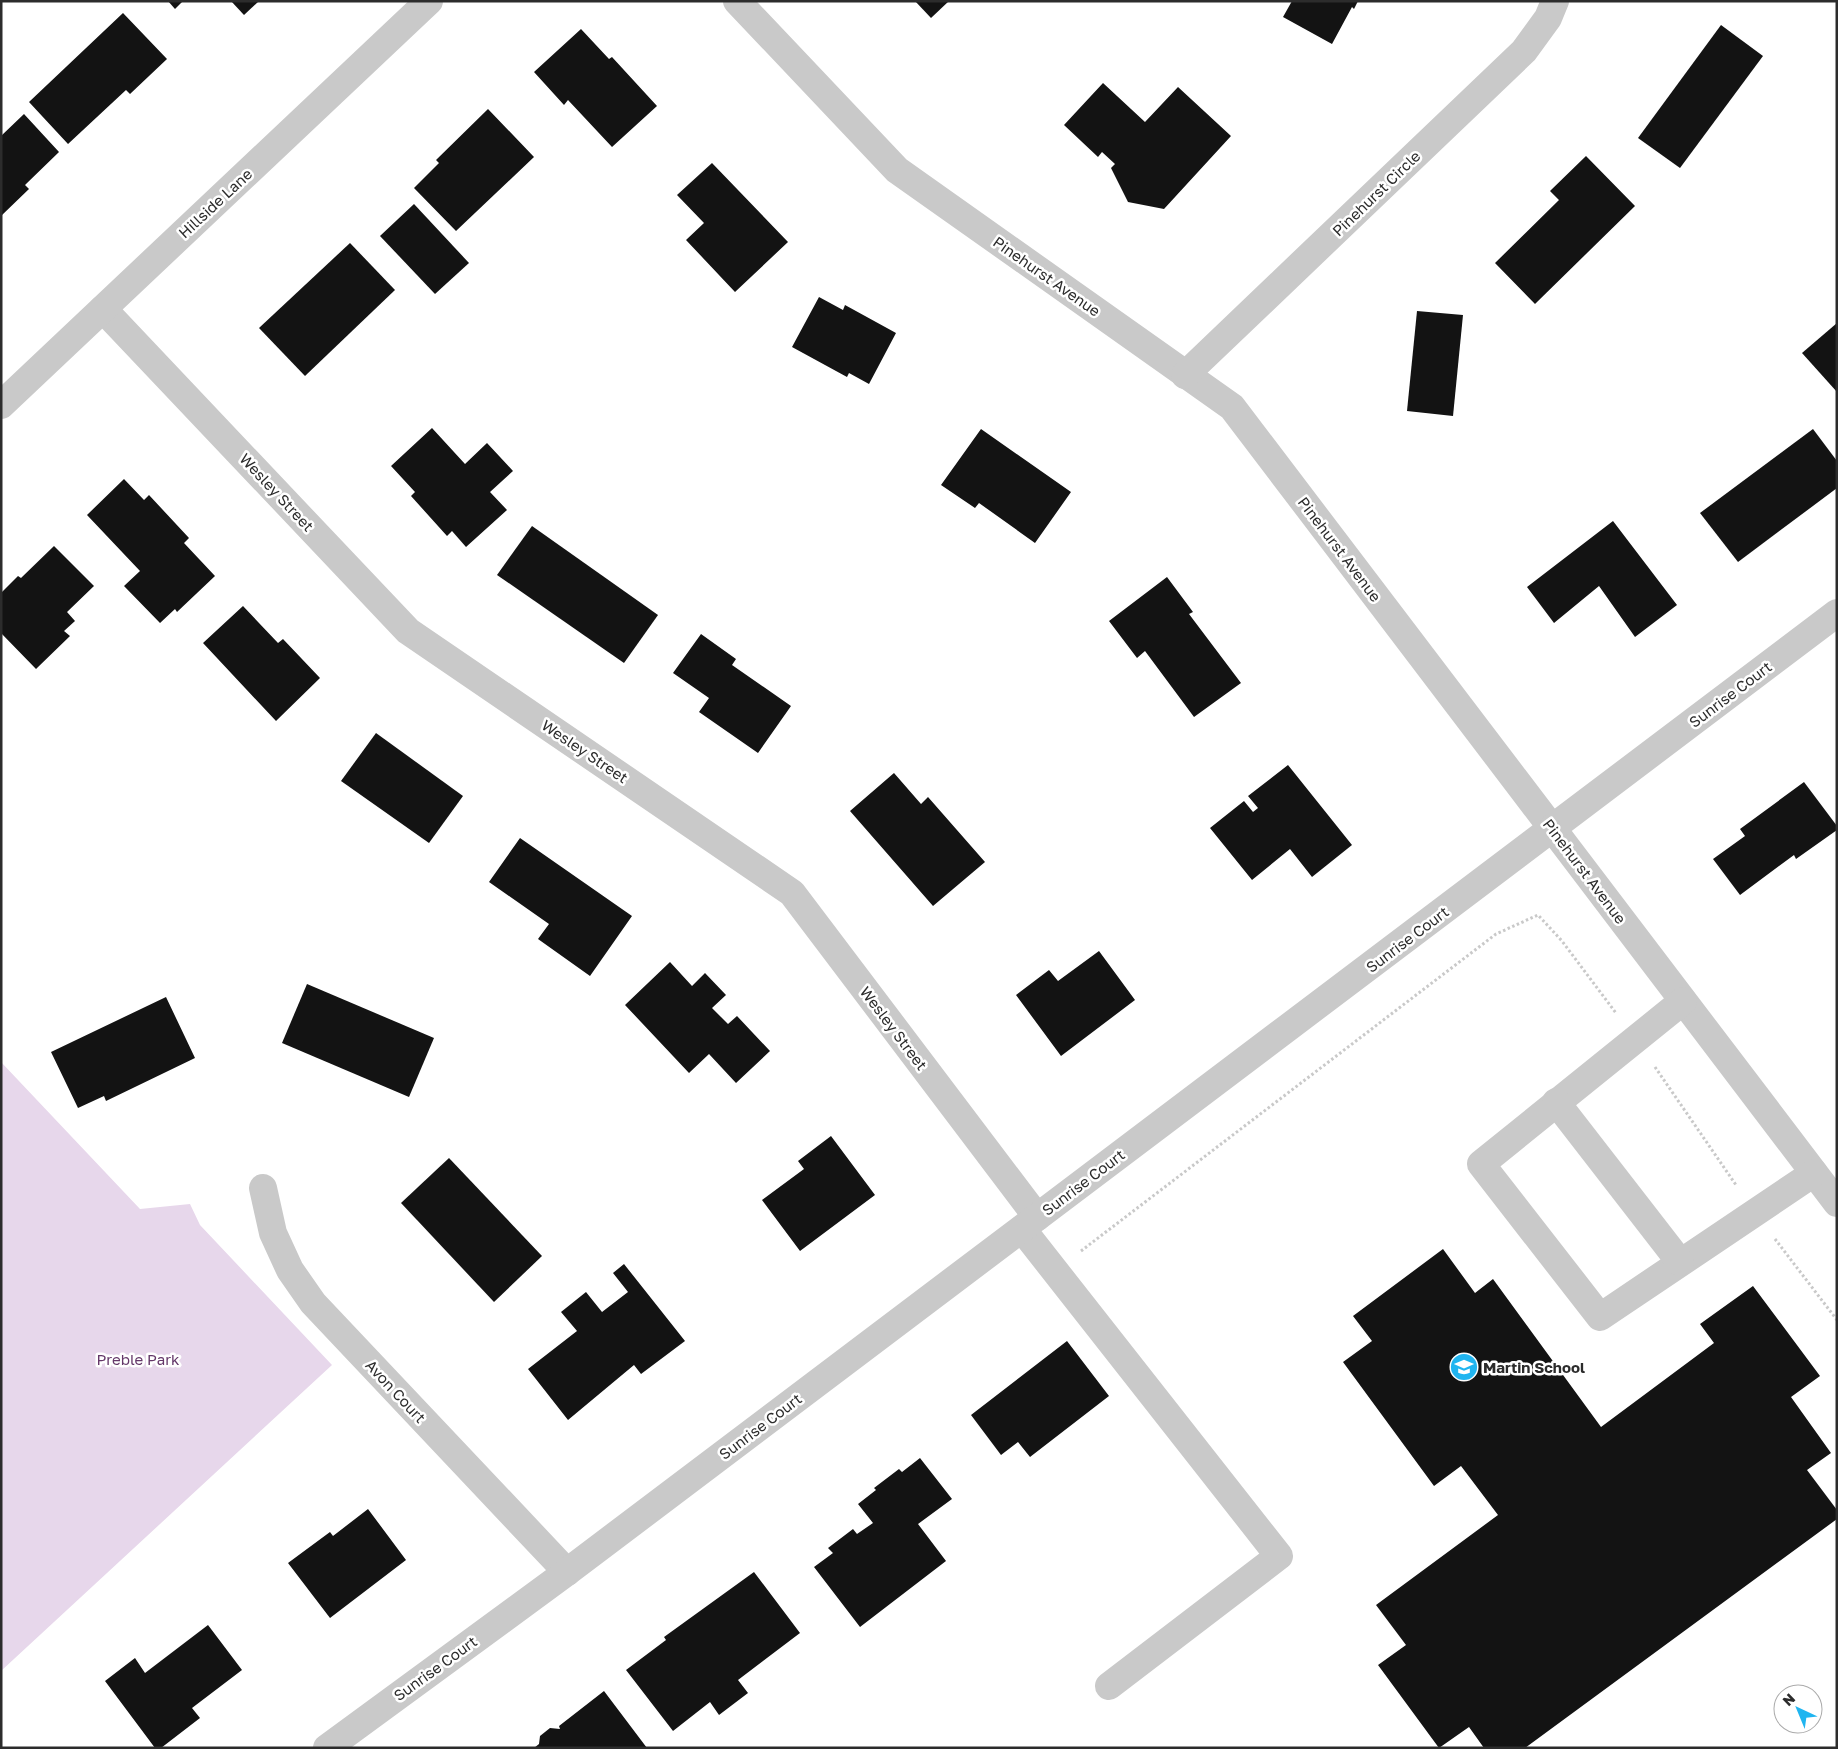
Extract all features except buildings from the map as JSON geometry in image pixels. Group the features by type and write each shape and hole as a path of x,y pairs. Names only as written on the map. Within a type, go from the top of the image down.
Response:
{"street":[{"name":"Hillside Lane","path":"1,405 429,1"},
{"name":"Pinehurst Avenue","path":"737,1 897,170 1232,407 1837,1203"},
{"name":"Pinehurst Circle","path":"1185,374 1524,51 1548,18 1555,1"},
{"name":"Wesley Street","path":"103,309 408,631 792,893 1030,1223 1055,1270 1279,1556 1109,1686"},
{"name":"Sunrise Court","path":"326,1748 567,1572 1837,613"},
{"path":"1683,1001 1481,1164 1487,1172 1600,1317 1814,1173"},
{"path":"1556,1102 1680,1262"},
{"name":"Avon Court","path":"263,1188 273,1233 290,1270 313,1303 567,1572"}],"path":[{"path":"1055,1270 1496,934 1538,915 1562,941 1636,1038 1755,1212 1837,1320"}],"green space":[{"name":"Preble Park","path":"1,1062 140,1209 190,1204 200,1225 332,1365 1,1671"}],"place":[{"name":"Martin School","path":"1464,1367"}]}
